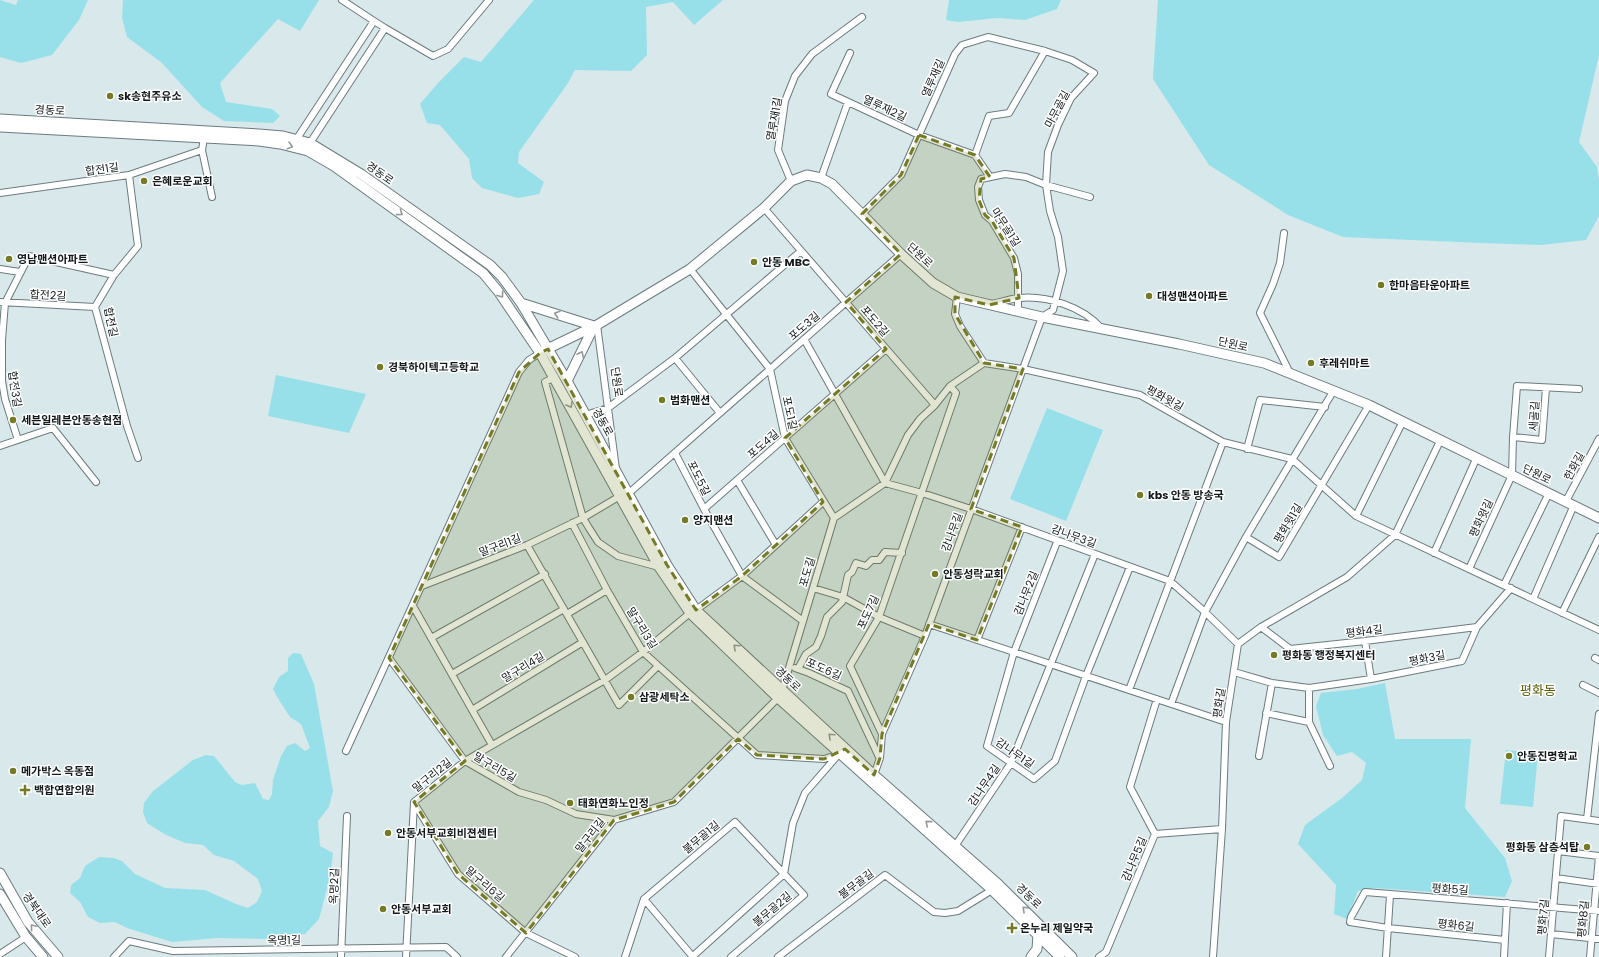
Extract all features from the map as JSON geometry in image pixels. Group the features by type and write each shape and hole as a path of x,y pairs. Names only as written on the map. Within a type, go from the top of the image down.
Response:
{"street":[{"path":"342,0 385,28 433,56 448,49 489,0"},
{"name":"열루재1길","path":"791,181 778,150 785,101 795,76 812,54 862,17"},
{"path":"296,140 374,21"},
{"path":"310,143 385,28"},
{"name":"열루재길","path":"862,214 901,175 955,54 962,45 988,37 1045,51 1072,60"},
{"path":"1045,51 1009,113 989,116 975,155 990,177 1005,174 1026,178 1090,197"},
{"name":"열루재2길","path":"850,53 830,94 919,135 975,155"},
{"name":"마무골길","path":"1042,317 1053,310 1063,271 1058,237 1050,210 1046,185 1048,152 1058,125 1072,98 1094,73 1072,60"},
{"path":"346,751 519,372 529,360 544,351 596,326 690,269 764,208 791,181 807,176 821,178 848,102"},
{"name":"경동로","path":"0,119 259,134 283,136 310,143 361,174 480,257 502,277 521,302 555,378 693,611"},
{"name":"경동로","path":"0,127 204,138 280,144 308,151 334,166 483,273 567,381 617,472 624,495 659,567 693,611 780,694 992,890 1060,957"},
{"path":"204,138 202,150 212,197"},
{"name":"합전1길","path":"0,193 129,175 202,150"},
{"name":"합전길","path":"129,175 138,246 114,275 95,307 127,426 138,458"},
{"name":"마무골1길","path":"990,177 981,179 978,187 979,200 985,215 992,221 1014,258 1018,274 1018,311"},
{"name":"단원로","path":"821,178 832,184 901,254 933,283 957,297 1042,317 1179,344 1264,363 1369,405 1441,439 1599,518"},
{"name":"포도2길","path":"764,208 935,405"},
{"path":"1284,233 1280,263 1273,284 1260,313 1290,373"},
{"path":"720,414 675,358 801,251"},
{"name":"포도3길","path":"624,495 720,414 901,254"},
{"name":"합전3길","path":"18,440 2,399 2,302 29,256 114,275"},
{"path":"0,269 20,272"},
{"name":"포도1길","path":"690,269 770,369 785,438 834,518"},
{"path":"957,297 955,314 960,326 984,363"},
{"path":"989,305 1018,298 1030,298 1055,302 1071,306 1086,314 1101,328"},
{"name":"합전2길","path":"2,302 95,307"},
{"path":"521,302 596,326"},
{"name":"감나무길","path":"874,775 880,758 882,734 925,636 1042,317"},
{"path":"567,381 596,326"},
{"name":"단원로","path":"596,326 608,408 675,358"},
{"path":"804,340 885,483 971,509"},
{"name":"포도4길","path":"704,509 886,349"},
{"path":"834,518 885,483 908,435 920,419 935,405 950,386 984,363 1023,369"},
{"name":"평화윗길","path":"1023,369 1140,395 1223,442 1292,459"},
{"path":"555,378 545,382 583,518 598,542 618,556 659,567"},
{"name":"포도7길","path":"882,734 850,666 878,617 902,552 956,393 950,386"},
{"name":"새골길","path":"1512,475 1517,386 1578,389"},
{"name":"새골길","path":"1513,437 1542,440 1546,388"},
{"path":"1171,704 1204,612 1246,537 1334,390"},
{"path":"1247,449 1260,400 1325,407"},
{"path":"1321,486 1369,405"},
{"path":"585,415 608,408 617,472"},
{"path":"1356,516 1403,421"},
{"path":"0,446 53,428 96,482"},
{"path":"1238,644 1260,627 1347,577 1395,534 1441,439"},
{"name":"한화길","path":"1570,503 1599,439"},
{"path":"1129,690 1223,442"},
{"name":"포도5길","path":"675,453 704,509 742,576 803,621"},
{"path":"1434,553 1477,457"},
{"path":"1292,459 1356,516 1562,613 1598,627"},
{"name":"평화윗길","path":"1469,569 1512,475"},
{"path":"738,480 776,545"},
{"name":"평화윗1길","path":"1246,537 1279,557 1321,486"},
{"path":"1504,585 1549,493"},
{"name":"말구리1길","path":"422,586 527,545 583,518 624,495"},
{"path":"742,576 823,502"},
{"path":"1533,599 1570,503"},
{"name":"감나무3길","path":"971,509 1022,527 1057,542 1170,581 1238,644"},
{"name":"포도길","path":"780,694 834,518"},
{"name":"말구리3길","path":"572,523 607,590 643,652 738,739 757,755 824,759 842,751"},
{"path":"978,640 1022,527"},
{"path":"1562,613 1599,537"},
{"name":"감나무2길","path":"1014,652 1057,542"},
{"path":"527,545 619,705 658,666"},
{"name":"포도6길","path":"880,758 848,690 798,669 806,654 816,647 827,617 842,602 848,575 852,572 856,563 866,566 872,560 879,560 885,552 902,552"},
{"path":"1050,664 1095,554"},
{"path":"1086,676 1130,567"},
{"path":"431,638 545,574"},
{"name":"말구리2길","path":"406,957 414,802 465,761 605,680 643,652 693,611 742,576"},
{"path":"813,588 843,597 878,617 925,636"},
{"name":"평화3길","path":"1234,672 1272,683 1309,688 1371,679 1462,662 1477,627 1510,588"},
{"path":"452,674 607,590"},
{"path":"413,606 492,745"},
{"path":"929,624 1226,722"},
{"name":"평화4길","path":"1260,627 1290,649 1365,642 1477,627"},
{"name":"말구리4길","path":"472,710 583,642"},
{"path":"1365,642 1371,679"},
{"name":"평화길","path":"1213,957 1222,829 1226,722 1238,644"},
{"name":"감나무1길","path":"1014,652 987,746 1034,779 1056,761 1086,676"},
{"name":"말구리5길","path":"389,658 465,761 519,792 546,800 576,814 614,820"},
{"name":"감나무4길","path":"955,846 1011,763 1050,664"},
{"path":"789,668 798,669"},
{"path":"1259,756 1272,683"},
{"path":"1583,685 1599,693"},
{"path":"1309,688 1309,722 1330,766"},
{"name":"말구리길","path":"506,957 614,820 674,802 738,739 780,694"},
{"name":"감나무5길","path":"1100,957 1106,952 1155,834 1130,787 1157,699"},
{"path":"1266,713 1309,722"},
{"path":"1587,819 1599,714"},
{"path":"644,899 692,957 784,874 793,823 805,794 842,751"},
{"name":"경동로","path":"842,751 874,775 998,884 1072,957"},
{"name":"말구리6길","path":"414,802 458,874 526,933"},
{"name":"옥명2길","path":"342,957 347,816"},
{"name":"평화7길","path":"1549,957 1561,816 1599,821"},
{"name":"불무골1길","path":"644,899 735,822 784,874"},
{"path":"1155,834 1222,829"},
{"path":"1558,851 1599,856"},
{"name":"평화8길","path":"1590,957 1591,938 1596,911 1599,856"},
{"name":"경북대로","path":"0,873 28,922 58,957"},
{"name":"불무골2길","path":"731,957 804,895 784,874"},
{"name":"불무골길","path":"778,957 885,874 934,912 945,913 958,911 992,890"},
{"path":"1556,878 1598,884"},
{"name":"평화5길","path":"1388,928 1350,922 1351,917 1365,892 1554,906 1596,911"},
{"name":"경북대로","path":"0,894 7,908 26,936 43,957"},
{"path":"1386,957 1390,895"},
{"path":"625,957 644,899"},
{"path":"1504,957 1508,903"},
{"name":"평화6길","path":"1388,928 1505,940"},
{"path":"526,933 572,956"},
{"path":"1031,957 1037,949 1038,934"},
{"path":"1551,934 1599,939"},
{"path":"0,954 26,936"},
{"name":"옥명1길","path":"114,957 130,941 173,951 446,947 457,957"},
{"path":"173,951 179,957"}],"highlighted area":[{"path":"919,135 975,155 990,177 981,179 979,200 985,215 992,221 1014,258 1019,298 989,305 955,297 955,314 984,363 1023,369 971,509 1022,527 977,640 929,624 882,734 880,758 874,775 845,749 824,759 757,755 738,739 674,802 614,820 526,933 458,874 414,802 465,761 389,658 519,372 540,353 548,349 667,565 696,610 742,576 823,502 785,438 886,349 846,302 901,254 862,214 901,175"}],"shaded area":[{"path":"0,0 16,5 18,0 88,0 79,20 52,55 21,63 0,57"},
{"path":"123,0 319,0 300,31 278,19 220,83 226,102 272,109 280,116 273,123 224,121 202,107 162,63 127,37 122,18"},
{"path":"534,0 723,0 694,25 673,2 646,7 647,55 631,71 575,70 568,83 519,152 518,163 544,182 539,194 518,198 482,188 472,178 469,159 440,125 427,123 420,104 438,83 464,57 481,62"},
{"path":"949,0 1061,0 1057,9 1025,20 997,18 958,22 946,20"},
{"path":"1158,0 1599,0 1599,55 1579,142 1597,167 1599,181 1599,216 1586,240 1542,245 1343,237 1288,215 1209,165 1153,79"},
{"path":"276,375 366,394 349,433 268,416"},
{"path":"1047,408 1103,430 1066,521 1010,499"},
{"path":"293,653 301,654 314,684 333,791 329,807 318,821 320,846 333,853 330,877 319,919 305,934 263,939 218,938 172,942 127,928 115,922 100,923 88,917 80,902 70,893 71,885 80,878 85,866 99,857 113,858 122,861 135,874 165,888 205,890 248,908 257,902 262,891 258,879 234,861 214,855 203,845 185,843 166,835 147,823 143,812 144,803 153,791 193,760 206,755 214,756 235,782 242,785 255,783 263,799 269,800 272,794 273,780 281,756 287,746 295,743 305,751 310,748 301,724 290,717 273,689 279,677 288,671 288,658"},
{"path":"1385,683 1395,739 1471,739 1465,808 1505,858 1512,881 1505,897 1374,888 1358,891 1347,919 1334,914 1336,885 1298,844 1305,825 1342,798 1362,780 1366,763 1352,752 1337,756 1323,735 1316,706 1321,693 1357,689"},
{"path":"1506,750 1538,753 1533,807 1500,804"}],"place":[{"name":"sk송현주유소","path":"110,96"},
{"name":"은혜로운교회","path":"144,181"},
{"name":"영남맨션아파트","path":"9,259"},
{"name":"안동 MBC","path":"754,262"},
{"name":"한마음타운아파트","path":"1381,285"},
{"name":"대성맨션아파트","path":"1149,296"},
{"name":"후레쉬마트","path":"1311,363"},
{"name":"경북하이텍고등학교","path":"380,367"},
{"name":"범화맨션","path":"662,400"},
{"name":"세븐일레븐안동송현점","path":"13,420"},
{"name":"kbs 안동 방송국","path":"1140,495"},
{"name":"양지맨션","path":"685,520"},
{"name":"안동성락교회","path":"935,574"},
{"name":"평화동 행정복지센터","path":"1274,655"},
{"name":"삼광세탁소","path":"631,697"},
{"name":"안동진명학교","path":"1509,756"},
{"name":"메가박스 옥동점","path":"13,771"},
{"name":"백합연합의원","path":"25,790"},
{"name":"태화연화노인정","path":"570,803"},
{"name":"안동서부교회비젼센터","path":"388,833"},
{"name":"평화동 삼층석탑","path":"1587,847"},
{"name":"안동서부교회","path":"383,909"},
{"name":"온누리 제일약국","path":"1012,928"}],"district":[{"name":"평화동","path":"1538,690"}]}
